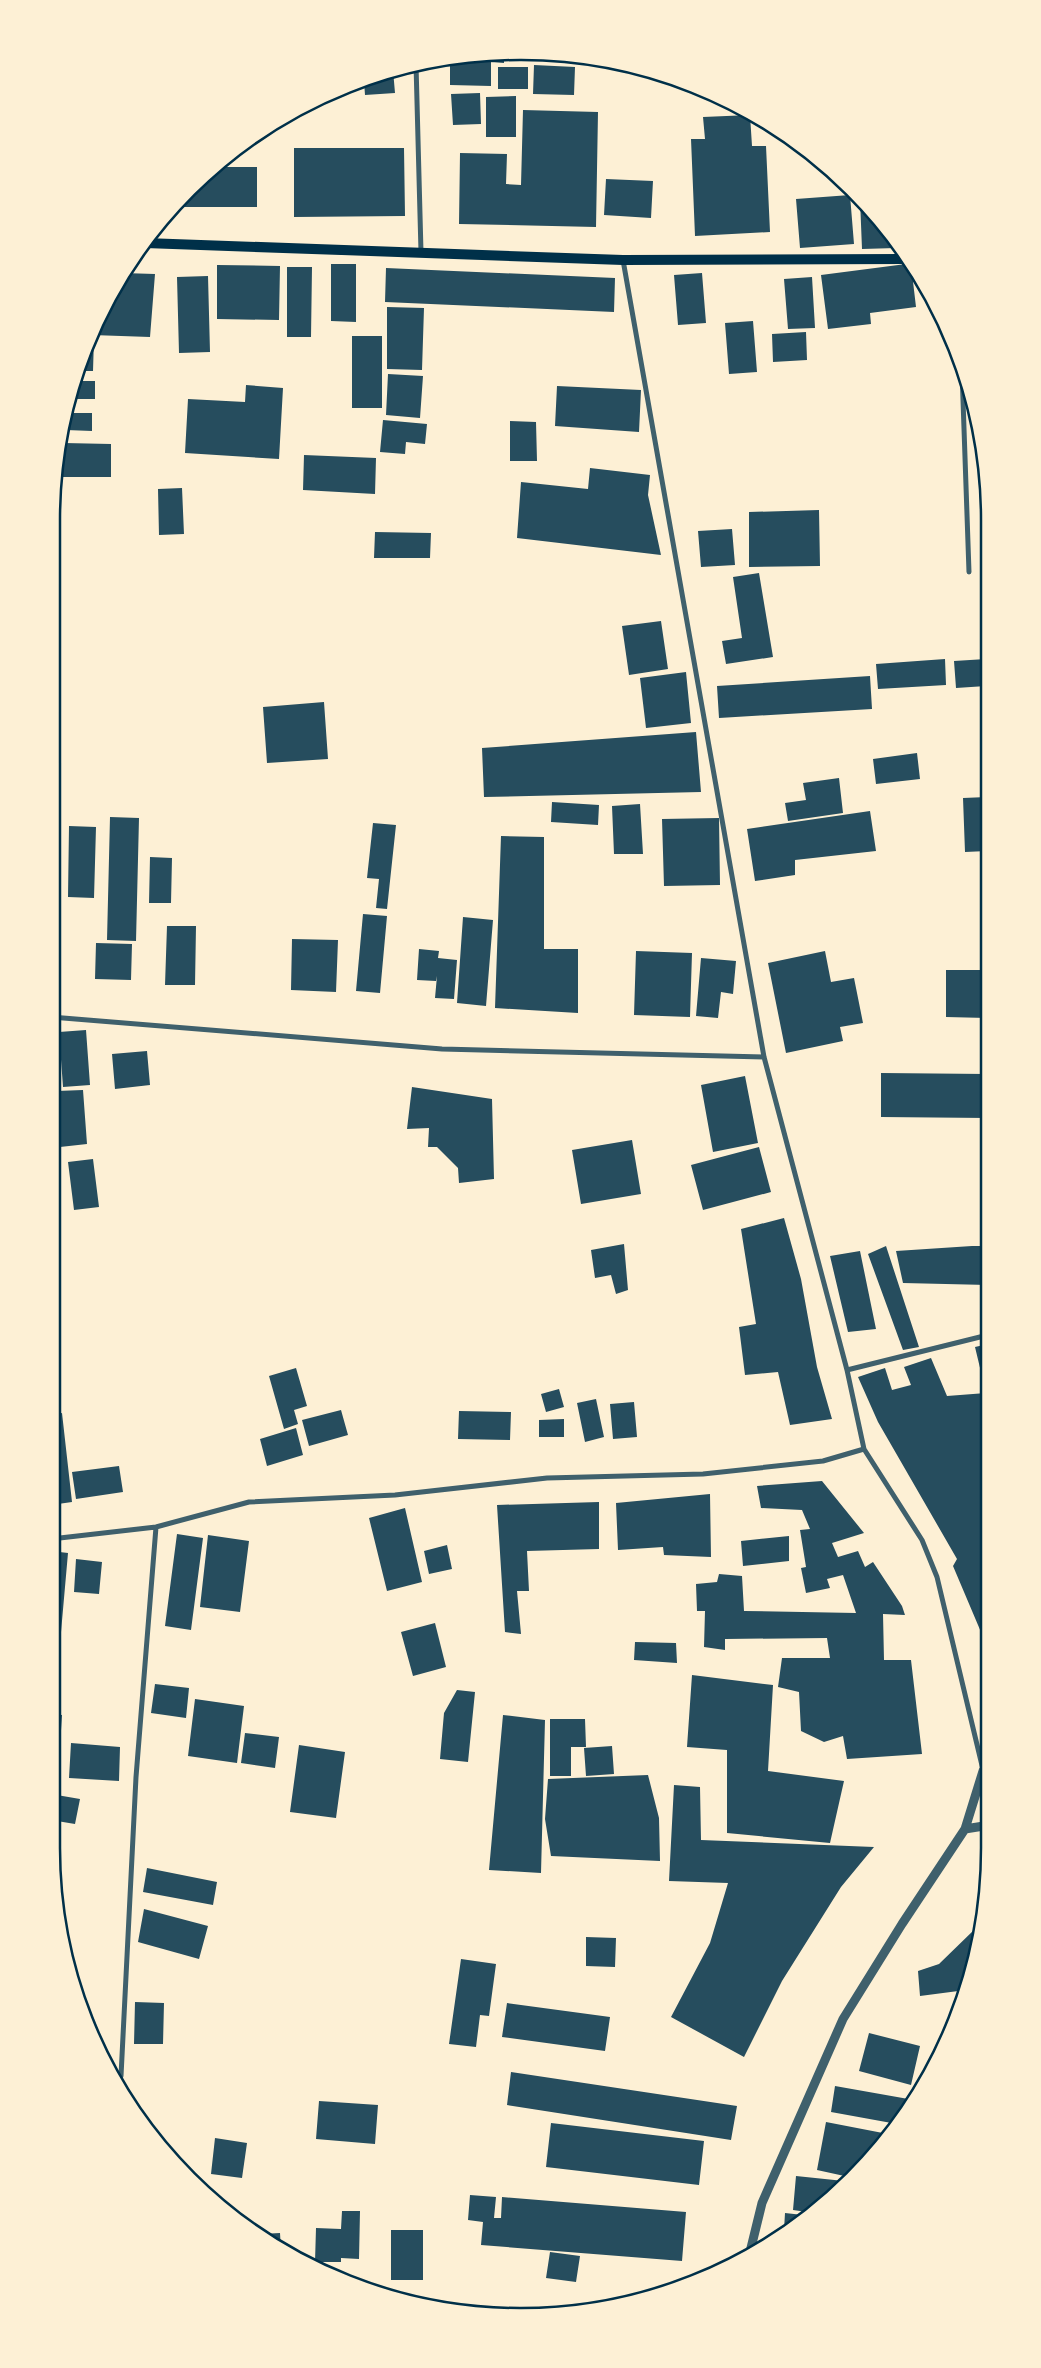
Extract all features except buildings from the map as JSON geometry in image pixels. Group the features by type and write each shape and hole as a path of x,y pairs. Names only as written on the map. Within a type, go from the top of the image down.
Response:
{"main road":[{"path":"153,243 623,260 900,260"}],"street":[{"path":"416,72 421,253"},
{"path":"623,260 764,1057 847,1370 864,1449 922,1540 937,1577 981,1763"},
{"path":"963,393 969,572"},
{"path":"60,1018 442,1049 764,1057"},
{"path":"847,1370 981,1337"},
{"path":"60,1539 156,1527 249,1502 395,1495 547,1478 703,1474 824,1461 864,1449"},
{"path":"121,2076 136,1777 156,1527"},
{"path":"752,2246 762,2203 843,2019 902,1924 965,1829 981,1777"},
{"path":"965,1829 981,1826"}]}
